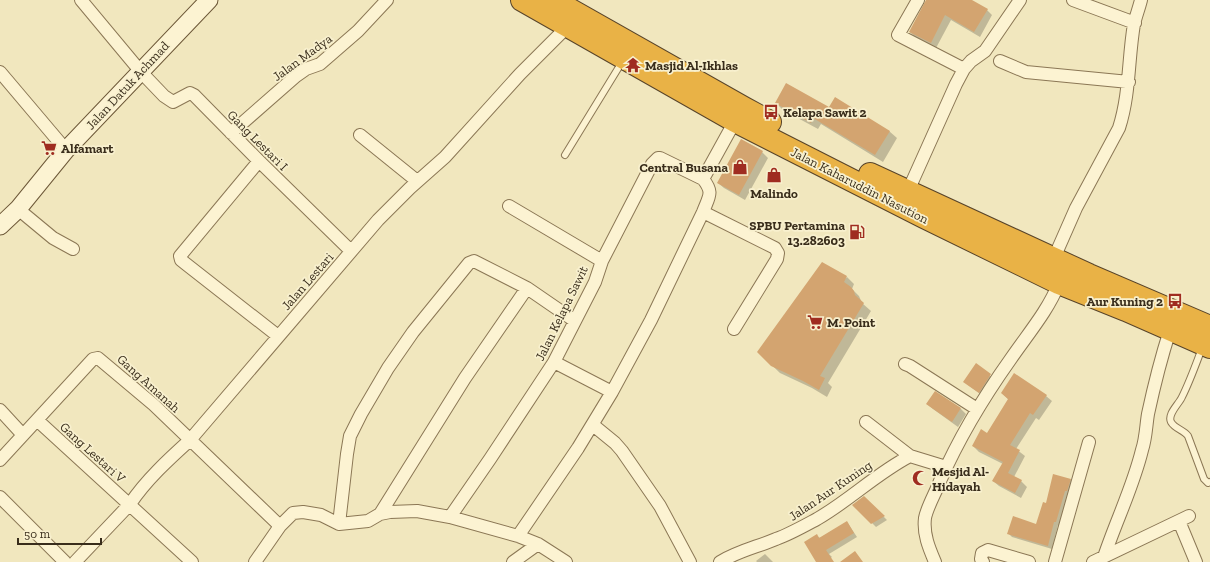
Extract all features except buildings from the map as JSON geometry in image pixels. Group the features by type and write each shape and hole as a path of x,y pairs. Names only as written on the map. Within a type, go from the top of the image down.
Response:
{"highway":[{"name":"Jalan Kaharuddin Nasution","path":"522,0 567,27 735,121 908,191 1134,295 1180,313 1208,340"},
{"name":"Jalan Kaharuddin Nasution","path":"553,0 744,108 822,157 924,217 1059,283 1126,310 1170,330 1208,340"}],"street":[{"path":"81,0 141,72"},
{"name":"Jalan Datuk Achmad","path":"0,226 18,209 66,150 209,0"},
{"name":"Jalan Madya","path":"231,133 296,76 306,69 320,64 358,31 387,0"},
{"path":"918,0 898,35 964,69"},
{"path":"908,191 964,69 971,61 985,51 1020,0"},
{"path":"1073,0 1135,23"},
{"path":"1054,258 1076,208 1119,128 1129,82 1135,23 1141,0"},
{"name":"Jalan Lestari","path":"76,562 130,504 137,494 190,440 378,220 417,181 445,157 520,74 567,27"},
{"path":"1000,61 1026,72 1129,82"},
{"path":"0,72 66,150"},
{"name":"Gang Lestari I","path":"141,72 164,96 171,101 175,102 190,93 194,95 351,251"},
{"path":"518,536 593,425 651,320 703,212 710,191 703,179 735,121"},
{"path":"360,135 417,181"},
{"name":"Jalan Kelapa Sawit","path":"450,517 554,362 594,282 602,261 652,164 655,160 660,158 703,179"},
{"path":"259,161 180,256 181,260 278,336"},
{"path":"509,206 602,261"},
{"path":"18,209 53,238 73,249"},
{"path":"703,212 776,248 778,253 777,259 734,329"},
{"path":"339,524 350,436 361,414 412,332 472,262 474,261 480,263 527,288 575,321"},
{"path":"935,562 927,540 926,516 946,467 977,409 1010,359 1026,339 1056,292 1059,283"},
{"path":"380,514 465,378 527,288"},
{"path":"1099,560 1113,529 1141,454 1155,386 1170,330"},
{"name":"Gang Amanah","path":"0,460 93,359 98,358 154,405 190,440"},
{"path":"554,362 612,392"},
{"path":"905,364 977,409"},
{"path":"0,410 23,435"},
{"name":"Gang Lestari V","path":"37,420 192,562"},
{"path":"866,422 910,456 946,467"},
{"path":"593,425 615,443 622,451 660,506 690,562"},
{"path":"190,440 280,526"},
{"path":"1055,562 1089,442"},
{"name":"Jalan Aur Kuning","path":"720,562 736,553 800,529 857,492 895,464 910,456"},
{"path":"0,497 65,562"},
{"path":"255,562 280,526 293,513 303,512 321,515 339,524 368,521 380,514 417,511 450,517 518,536 538,544 566,562"},
{"path":"1099,560 1184,519 1196,562"},
{"path":"513,562 538,544"},
{"path":"983,562 981,556 982,553 988,550 1029,562"}],"lane":[{"path":"565,155 624,58"},
{"path":"1208,340 1170,418 1171,422 1186,432 1204,479 1208,483 1210,482"}],"place":[{"name":"Masjid Al-Ikhlas","path":"633,65"},
{"name":"Kelapa Sawit 2","path":"771,112"},
{"name":"Alfamart","path":"49,148"},
{"name":"Central Busana","path":"740,167"},
{"name":"Malindo","path":"774,175"},
{"name":"SPBU Pertamina 13.282603","path":"857,232"},
{"name":"Aur Kuning 2","path":"1175,301"},
{"name":"M. Point","path":"815,322"},
{"name":"Mesjid Al- Hidayah","path":"920,478"}]}
